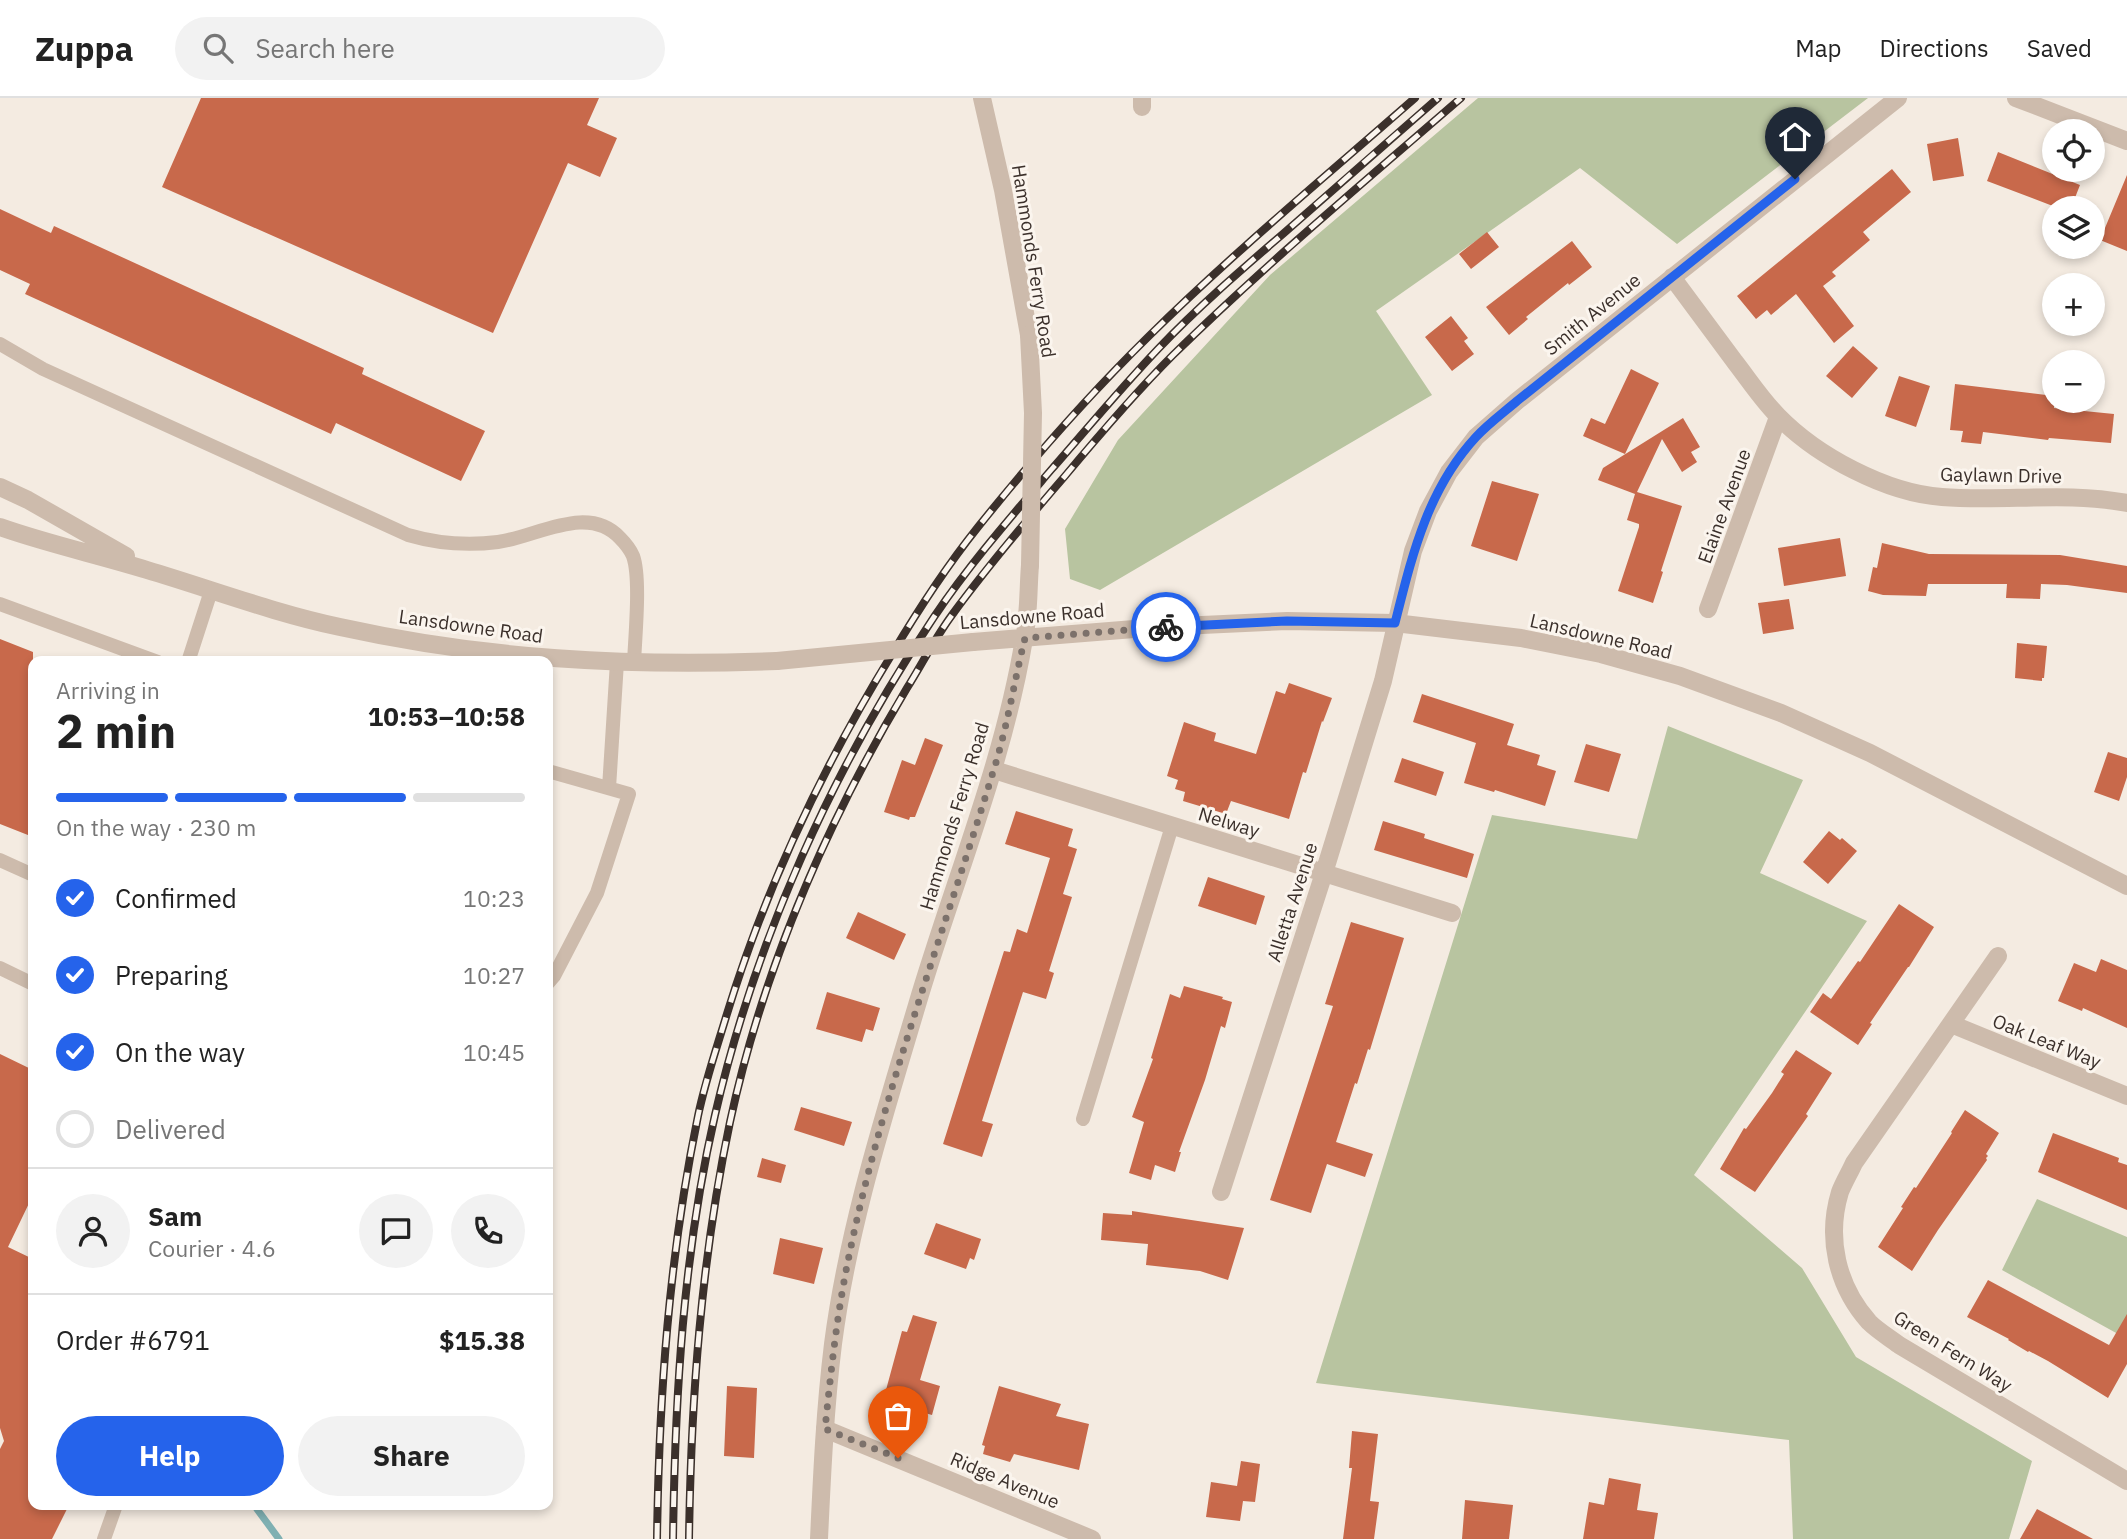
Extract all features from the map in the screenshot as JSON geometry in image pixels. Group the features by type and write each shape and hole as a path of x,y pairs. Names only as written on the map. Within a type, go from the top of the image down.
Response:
{"street":[{"name":"Hammonds Ferry Road","path":"819,1539 825,1429 834,1343 849,1256 870,1167 917,1002 994,770 1025,638 1030,565 1033,413 1029,335 1003,190 982,98"},
{"name":"Smith Avenue","path":"1395,623 1413,551 1428,511 1449,472 1476,437 1517,401 1898,98"},
{"path":"2015,98 2127,141"},
{"name":"Gaylawn Drive","path":"1672,277 1779,417 1837,461 1867,476 1905,491 1941,497 2070,497 2127,503"},
{"name":"Elaine Avenue","path":"1708,609 1779,417"},
{"name":"Lansdowne Road","path":"0,487 28,500 150,570"},
{"name":"Lansdowne Road","path":"0,527 150,570 211,591 338,626 453,649 524,656"},
{"name":"Lansdowne Road","path":"553,658 709,664 777,661 1159,627 1287,621 1395,623 1534,641 1601,653 1680,677 1781,713 1870,753 2127,886"},
{"name":"Alletta Avenue","path":"1222,1192 1383,681 1395,623"},
{"name":"Nelway","path":"994,770 1452,913"},
{"name":"Green Fern Way","path":"1998,956 1854,1163 1841,1191 1833,1244 1840,1272 1853,1301 1871,1324 1899,1345 2127,1481"},
{"name":"Oak Leaf Way","path":"1951,1024 2127,1096"},
{"name":"Ridge Avenue","path":"825,1429 1092,1539"}],"lane":[{"path":"0,344 43,369 408,536 436,543 467,545 502,542 564,524 597,524 614,531 633,556 636,581 609,788"},
{"path":"190,656 211,591"},
{"path":"0,604 142,656"},
{"path":"553,772 629,794 597,893 553,977"},
{"path":"1083,1119 1172,826"},
{"path":"0,860 28,873"},
{"path":"0,968 28,982"},
{"path":"104,1539 114,1510"}],"green space":[{"path":"1478,98 1868,98 1677,244 1580,168 1376,311 1432,395 1100,590 1070,579 1065,529 1118,440 1270,275"},
{"path":"1668,726 1803,780 1760,873 1867,921 1694,1175 1802,1268 1856,1357 2032,1461 2009,1539 1793,1539 1789,1440 1316,1383 1492,815 1637,839"},
{"path":"2037,1199 2127,1237 2127,1339 2002,1270"}],"building":[{"path":"201,98 599,98 587,125 617,138 600,177 568,163 493,333 162,187"},
{"path":"1958,138 1964,176 1933,181 1927,144"},
{"path":"1998,152 2042,170 2042,182 2073,182 2080,185 2076,196 2042,196 2042,202 1987,181"},
{"path":"1892,169 1911,192 1863,232 1870,240 1832,272 1836,276 1823,286 1854,326 1834,343 1796,294 1771,315 1767,310 1756,319 1737,296"},
{"path":"2127,175 2127,251 2105,242 2105,228"},
{"path":"0,209 51,233 54,226 364,368 362,374 485,431 461,481 336,423 331,434 25,294 30,284 0,270"},
{"path":"1487,232 1499,247 1471,269 1459,254"},
{"path":"1572,241 1592,267 1526,317 1528,319 1509,335 1486,307"},
{"path":"1451,316 1468,338 1464,341 1474,354 1452,371 1425,337"},
{"path":"1853,346 1878,368 1852,398 1826,376"},
{"path":"1631,369 1659,383 1625,454 1583,436 1591,418 1605,424"},
{"path":"1899,376 1930,386 1916,427 1885,416"},
{"path":"1955,384 2042,395 2042,413 2114,414 2111,443 2048,440 1983,432 1981,444 1961,442 1963,431 1950,430"},
{"path":"1683,418 1700,447 1691,452 1697,462 1682,472 1662,439 1637,492 1682,506 1653,603 1618,591 1639,527 1639,524 1627,520 1635,494 1598,480 1603,468"},
{"path":"1492,481 1539,494 1517,561 1471,546"},
{"path":"1840,538 1846,576 1784,586 1778,548"},
{"path":"1882,543 1929,554 2060,555 2127,566 2127,593 2041,584 2040,599 2006,598 2007,584 1928,584 1926,596 1883,595 1868,591 1873,567 1877,568"},
{"path":"1789,599 1794,629 1763,634 1758,603"},
{"path":"0,639 33,652 33,656 28,656 28,835 0,824"},
{"path":"2017,643 2047,646 2042,681 2015,678"},
{"path":"1289,683 1332,698 1306,773 1303,772 1289,819 1231,801 1226,814 1183,801 1185,792 1175,789 1178,780 1167,776 1184,722 1216,733 1214,741 1256,754 1276,691 1285,694"},
{"path":"1422,694 1514,724 1507,745 1540,755 1537,765 1556,771 1545,806 1464,783 1476,743 1413,722"},
{"path":"925,738 943,745 915,817 910,817 909,820 884,812 902,760 915,765"},
{"path":"1586,744 1621,754 1609,792 1574,782"},
{"path":"2108,752 2127,758 2127,777 2119,801 2094,792"},
{"path":"1402,758 1444,772 1436,796 1394,782"},
{"path":"1016,811 1073,829 1068,846 1077,849 1063,894 1072,897 1049,971 1054,973 1046,999 1023,992 982,1121 993,1124 982,1157 943,1144 1004,951 1010,952 1017,929 1027,933 1050,858 1005,844"},
{"path":"1383,821 1474,854 1467,878 1374,850"},
{"path":"1829,831 1857,851 1828,884 1803,862"},
{"path":"1208,877 1265,896 1256,925 1198,906"},
{"path":"1899,904 1934,927 1858,1045 1810,1012 1823,993 1831,999"},
{"path":"858,912 906,934 894,960 846,938"},
{"path":"1351,922 1404,938 1370,1050 1368,1049 1357,1084 1355,1083 1336,1142 1373,1154 1365,1177 1327,1164 1311,1213 1270,1200 1333,1006 1325,1004"},
{"path":"2101,959 2127,970 2127,1028 2083,1008 2082,1011 2058,1001 2074,963 2096,972"},
{"path":"1184,986 1232,1002 1225,1028 1221,1026 1179,1152 1175,1172 1155,1165 1151,1180 1129,1173 1144,1122 1132,1117 1153,1059 1151,1058 1170,994 1180,998"},
{"path":"827,992 880,1008 873,1031 866,1029 862,1042 816,1029"},
{"path":"1796,1050 1832,1073 1806,1114 1808,1116 1755,1192 1720,1169 1744,1128 1746,1129 1772,1093 1784,1074 1781,1072"},
{"path":"0,1054 28,1068 28,1205 8,1247 28,1257 28,1510 66,1510 52,1539 0,1539 0,1449 4,1441 0,1428"},
{"path":"801,1107 852,1122 844,1146 794,1130"},
{"path":"1965,1110 1999,1133 1986,1154 1987,1160 1912,1271 1878,1247"},
{"path":"2053,1133 2119,1158 2118,1162 2127,1165 2127,1210 2038,1172"},
{"path":"762,1158 786,1165 781,1183 757,1177"},
{"path":"1132,1211 1244,1228 1228,1280 1200,1271 1146,1265 1148,1244 1101,1240 1103,1213 1132,1215"},
{"path":"936,1223 981,1239 974,1260 970,1258 966,1269 924,1254"},
{"path":"780,1238 823,1248 814,1284 773,1274"},
{"path":"1988,1280 2109,1345 2127,1314 2127,1364 2108,1398 2048,1361 1967,1317"},
{"path":"913,1315 937,1322 920,1380 940,1386 932,1415 883,1401 902,1331 907,1332"},
{"path":"727,1386 757,1388 754,1458 724,1456"},
{"path":"999,1386 1061,1404 1056,1416 1089,1424 1079,1470 1014,1454 1010,1462 983,1454 985,1446 982,1445"},
{"path":"1352,1431 1378,1434 1370,1501 1379,1502 1374,1539 1343,1539 1352,1468 1349,1468"},
{"path":"1241,1461 1260,1464 1255,1502 1243,1501 1240,1521 1206,1517 1211,1482 1237,1486"},
{"path":"1609,1478 1641,1484 1637,1510 1658,1513 1654,1539 1583,1539 1589,1502 1604,1505"},
{"path":"1465,1500 1513,1505 1509,1539 1462,1539"},
{"path":"2037,1509 2093,1539 2020,1539"}],"waterway":[{"path":"258,1510 279,1539"}],"railway":[{"path":"657,1539 667,1326 680,1221 701,1103 741,969 759,922 797,830 842,741 866,697 944,573 978,527 1060,429 1126,359 1213,275 1415,98"},
{"path":"673,1539 676,1432 688,1273 715,1115 752,984 802,856 831,794 897,674 934,617 1020,506 1173,334 1219,290 1438,98"},
{"path":"689,1539 699,1330 712,1226 730,1122 760,1008 779,953 850,791 934,642 965,597 1131,399 1243,289 1461,98"}],"way so far":[{"path":"898,1458 825,1429 834,1343 849,1256 870,1167 917,1002 994,770 1025,638 1166,627"}],"route":[{"path":"1166,627 1287,621 1395,623 1413,551 1428,511 1449,472 1476,437 1517,401 1795,179"}]}
